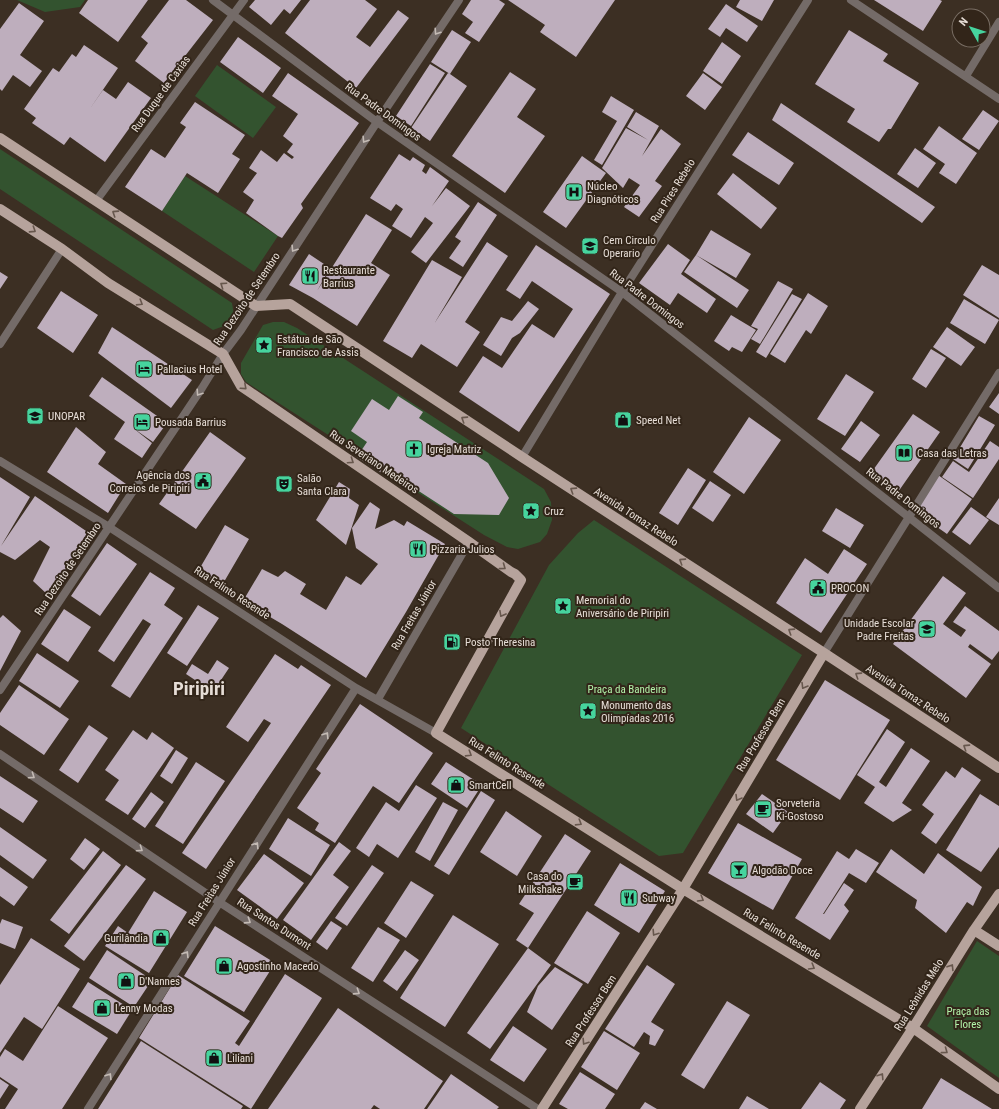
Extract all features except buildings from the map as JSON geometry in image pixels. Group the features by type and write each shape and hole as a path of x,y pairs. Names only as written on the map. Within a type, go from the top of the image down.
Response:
{"main road":[{"path":"0,138 256,306"},
{"path":"0,209 62,249 108,283 223,354"},
{"name":"Avenida Tomaz Rebelo","path":"256,306 290,304 999,768"},
{"name":"Rua Severiano Medeiros","path":"223,354 241,386 469,542 515,574 521,580 436,733"},
{"name":"Rua Professor Bem","path":"542,1109 683,889 824,653"},
{"name":"Rua Felinto Resende","path":"436,733 683,889 913,1028 999,1089"},
{"name":"Rua Leônidas Melo","path":"860,1109 974,930 999,894"},
{"path":"974,930 999,946"}],"street":[{"name":"Rua Padre Domingos","path":"213,0 377,122 622,292 999,588"},
{"name":"Rua Duque de Caxias","path":"96,201 244,0"},
{"name":"Rua Dezoito de Setembro","path":"0,690 202,388 223,354 241,330 459,0"},
{"name":"Rua Pires Rebelo","path":"522,457 622,292 808,0"},
{"path":"851,0 999,99"},
{"path":"966,76 999,22"},
{"path":"0,344 62,249"},
{"name":"Rua Professor Bem","path":"824,653 999,373"},
{"name":"Rua Felinto Resende","path":"0,461 109,527 356,688 436,733"},
{"name":"Rua Freitas Júnior","path":"378,699 469,542"},
{"name":"Rua Freitas Júnior","path":"88,1109 356,688"},
{"name":"Rua Santos Dumont","path":"0,754 219,902 538,1109"}],"green space":[{"path":"17,0 85,0 80,7 45,12"},
{"path":"217,65 276,107 253,138 195,96"},
{"path":"0,149 232,303 235,322 213,330 0,189"},
{"path":"185,176 278,236 254,272 162,211"},
{"path":"273,322 284,322 297,328 544,489 551,502 552,520 547,534 540,542 518,549 507,547 484,535 246,382 241,374 241,363 263,325"},
{"name":"Praça da Bandeira","path":"594,520 802,655 683,853 659,856 461,728 549,565 578,533"},
{"name":"Praça das Flores","path":"977,941 999,956 999,1078 927,1026"}],"place":[{"name":"Núcleo Diagnóticos","path":"574,192"},
{"name":"Cem Circulo Operario","path":"590,246"},
{"name":"Restaurante Barrius","path":"310,276"},
{"name":"Estátua de São Francisco de Assis","path":"264,345"},
{"name":"Pallacius Hotel","path":"144,369"},
{"name":"UNOPAR","path":"35,416"},
{"name":"Speed Net","path":"623,420"},
{"name":"Pousada Barrius","path":"142,422"},
{"name":"Igreja Matriz","path":"414,449"},
{"name":"Casa das Letras","path":"904,453"},
{"name":"Agência dos Correios de Piripiri","path":"203,481"},
{"name":"Salão Santa Clara","path":"284,484"},
{"name":"Cruz","path":"531,511"},
{"name":"Pizzaria Julios","path":"418,549"},
{"name":"PROCON","path":"818,588"},
{"name":"Memorial do Aniversário de Piripiri","path":"563,606"},
{"name":"Unidade Escolar Padre Freitas","path":"927,629"},
{"name":"Posto Theresina","path":"452,642"},
{"name":"Monumento das Olimpíadas 2016","path":"588,711"},
{"name":"SmartCell","path":"456,785"},
{"name":"Sorveteria Ki-Gostoso","path":"763,809"},
{"name":"Algodão Doce","path":"739,870"},
{"name":"Casa do Milkshake","path":"575,882"},
{"name":"Subway","path":"629,898"},
{"name":"Gurilândia","path":"161,938"},
{"name":"Agostinho Macedo","path":"224,966"},
{"name":"D'Nannes","path":"126,981"},
{"name":"Lenny Modas","path":"102,1008"},
{"name":"Liliani","path":"214,1058"}],"district":[{"name":"Piripiri","path":"199,688"}]}
